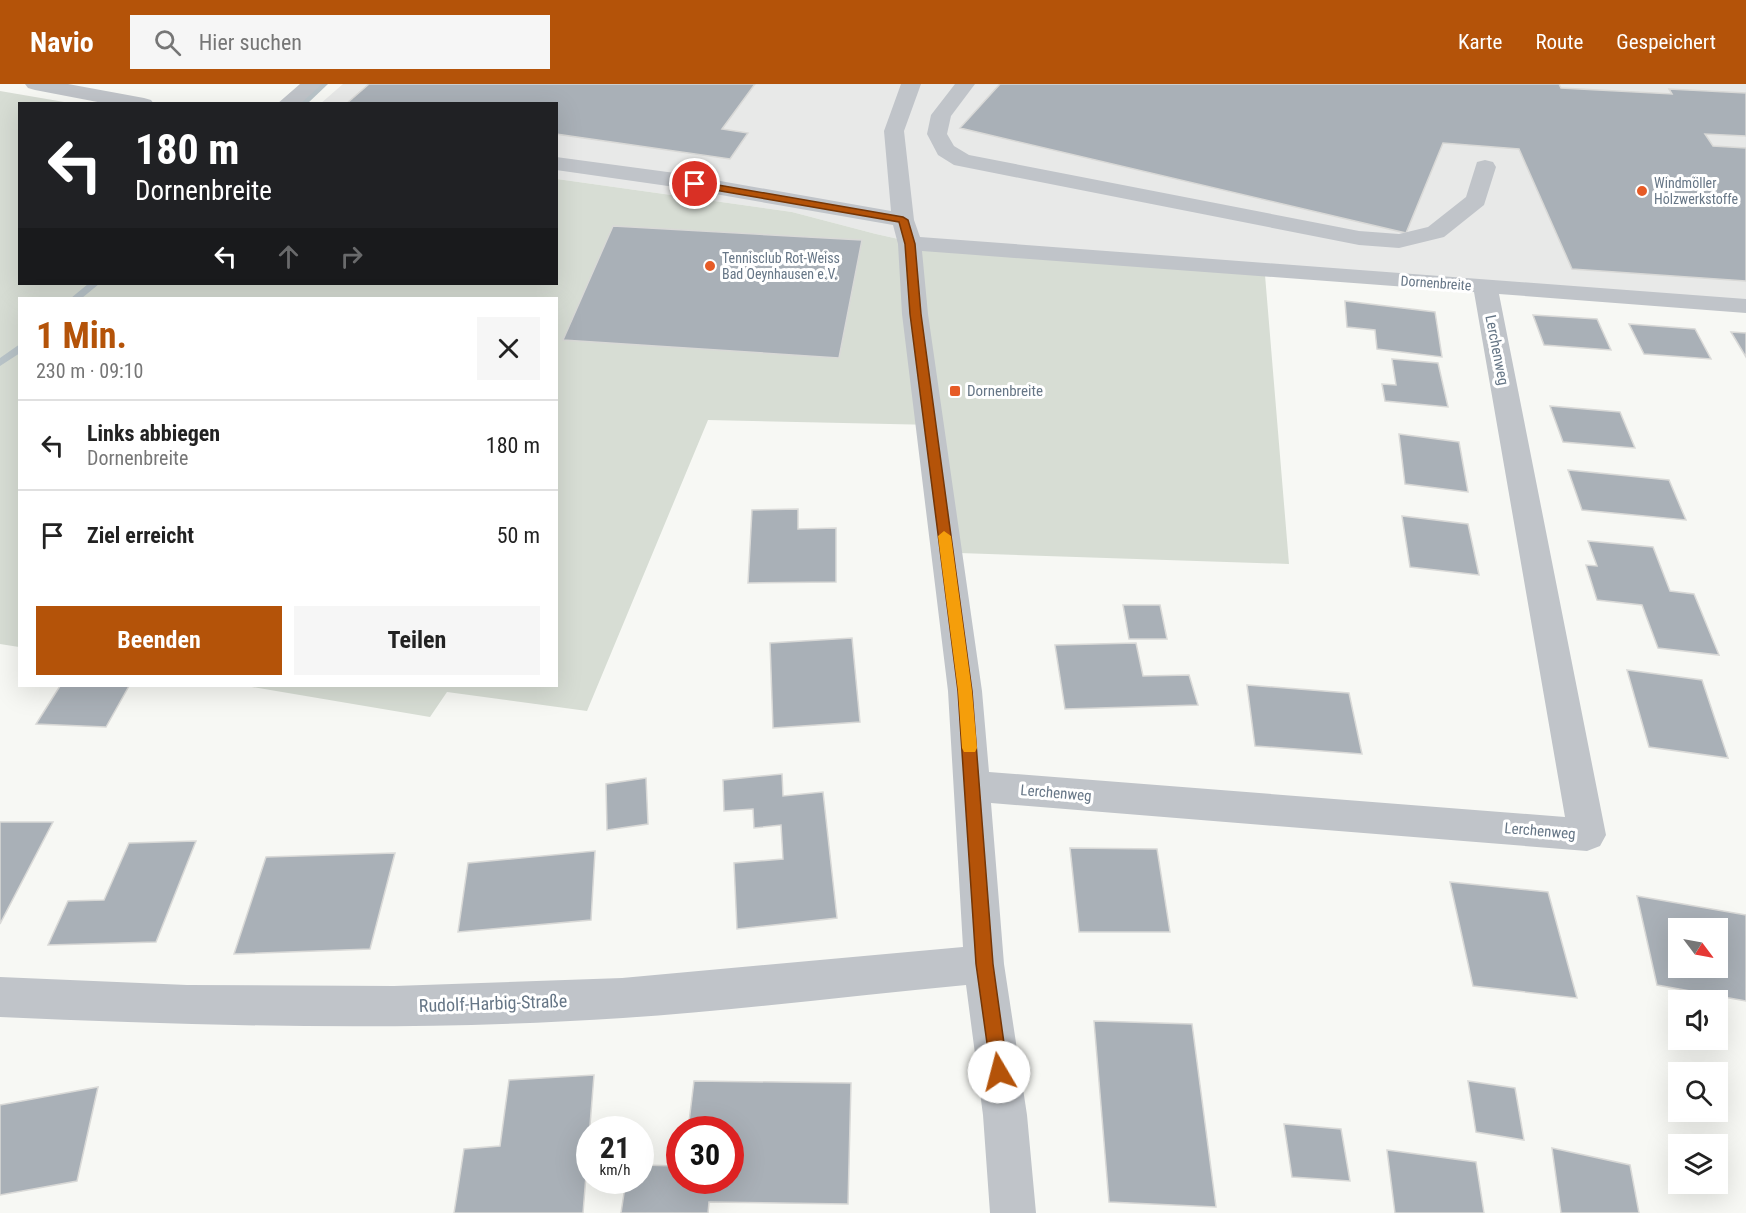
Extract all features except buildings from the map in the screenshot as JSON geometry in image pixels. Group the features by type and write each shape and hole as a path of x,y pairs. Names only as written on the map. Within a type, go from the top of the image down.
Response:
{"street":[{"path":"35,84 133,102"},
{"path":"290,102 312,84"},
{"path":"911,84 894,131 915,314 965,691 984,964 1005,1115 1013,1213"},
{"path":"965,84 941,115 937,134 946,150 962,160 1359,238 1399,241 1436,232 1476,200 1485,167"},
{"name":"Dornenbreite","path":"558,163 675,180 907,232 939,244 1746,306"},
{"name":"Lerchenweg","path":"973,786 1587,835 1485,286"},
{"name":"Rudolf-Harbig-Straße","path":"0,997 187,1005 360,1006 610,999 984,964"}],"shaded area":[{"path":"343,84 1746,84 1746,301 939,248 792,212 558,179 558,102 322,102"},
{"path":"0,91 64,102 18,102 18,285 558,285 558,179 792,212 939,248 1265,275 1289,564 959,553 936,425 708,420 587,711 447,692 430,717 252,687 558,687 558,297 18,297 18,647 0,644"}],"waterway":[{"path":"304,102 324,84"},
{"path":"77,297 93,285"},
{"path":"0,363 18,349"}],"slow traffic":[{"path":"944,536 965,691 970,748"}],"place":[{"name":"Windmöller Holzwerkstoffe","path":"1642,191"},
{"name":"Tennisclub Rot-Weiss Bad Oeynhausen e.V.","path":"710,266"},
{"name":"Dornenbreite","path":"955,391"}],"route":[{"path":"695,184 903,220 910,244 915,314 965,691 984,964 999,1072"}]}
